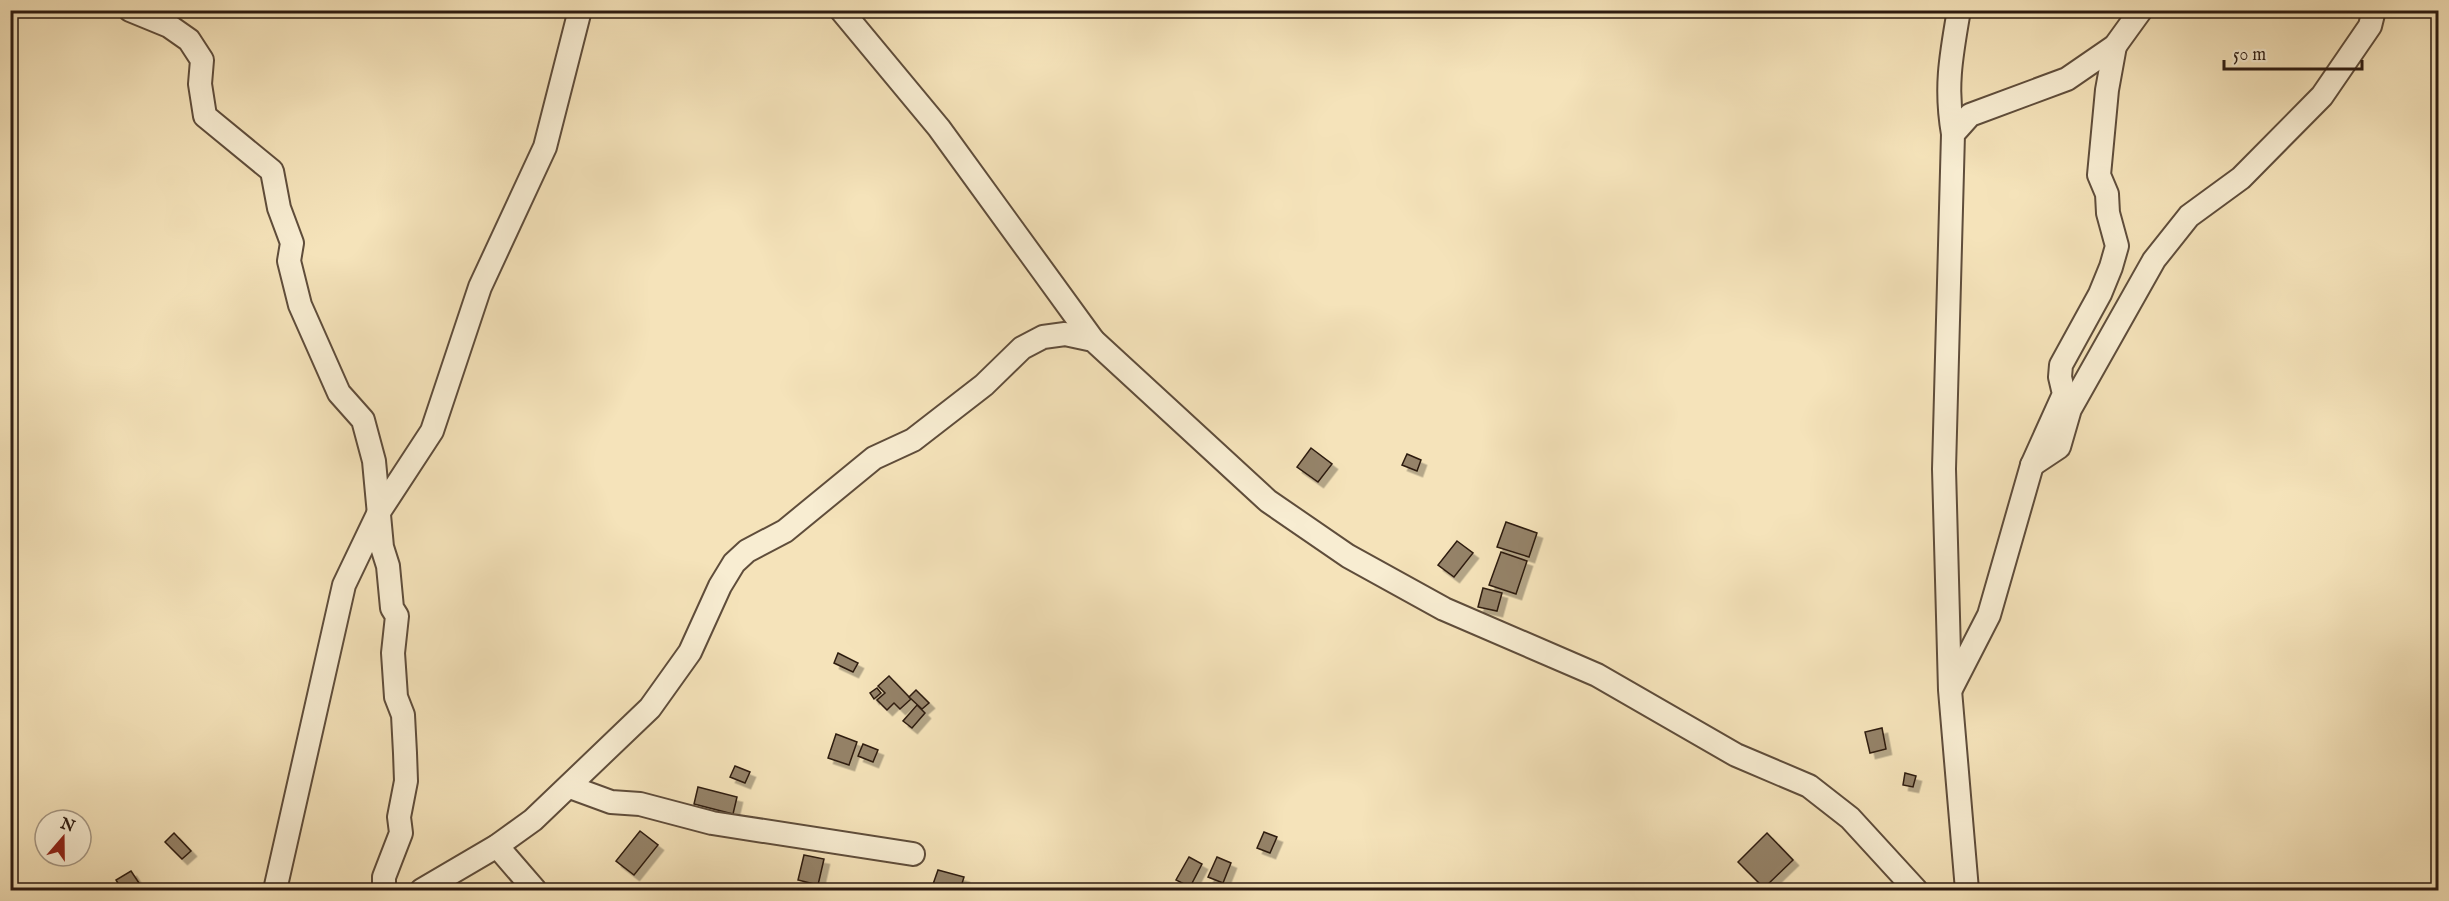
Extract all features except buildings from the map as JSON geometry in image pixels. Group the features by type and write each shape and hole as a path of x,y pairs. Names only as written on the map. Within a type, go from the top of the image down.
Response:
{"street":[{"path":"130,10 169,26 189,40 202,60 200,84 205,116 272,171 279,208 292,243 289,261 300,305 339,393 363,420 374,461 382,547 388,566 392,608 397,616 393,653 396,697 403,715 406,781 399,817 401,833 384,877 384,891"},
{"path":"275,891 344,585 379,512 432,431 480,287 545,147 580,10"},
{"path":"841,10 939,128 1093,340 1268,501 1348,556 1444,609 1597,675 1736,755 1809,786 1850,818 1916,891"},
{"path":"1959,10 1949,69 1948,103 1953,134 1944,469 1950,690 1967,891"},
{"path":"1953,134 1970,115 2067,79 2115,46 2141,10"},
{"path":"2032,465 2059,447 2070,409 2154,261 2189,216 2241,178 2322,96 2370,26 2374,10"},
{"path":"1950,690 1989,615 2032,465 2064,394 2060,376 2061,365 2100,294 2117,246 2108,213 2107,194 2099,174 2115,46"},
{"path":"1058,335 1063,298"},
{"path":"422,891 498,846 533,820 650,708 690,652 720,586 734,563 747,551 785,531 874,458 913,440 984,385 1022,348 1043,337 1065,334 1093,340"},
{"path":"570,787 611,802 640,804 712,823 913,854"},
{"path":"498,846 535,891"}]}
